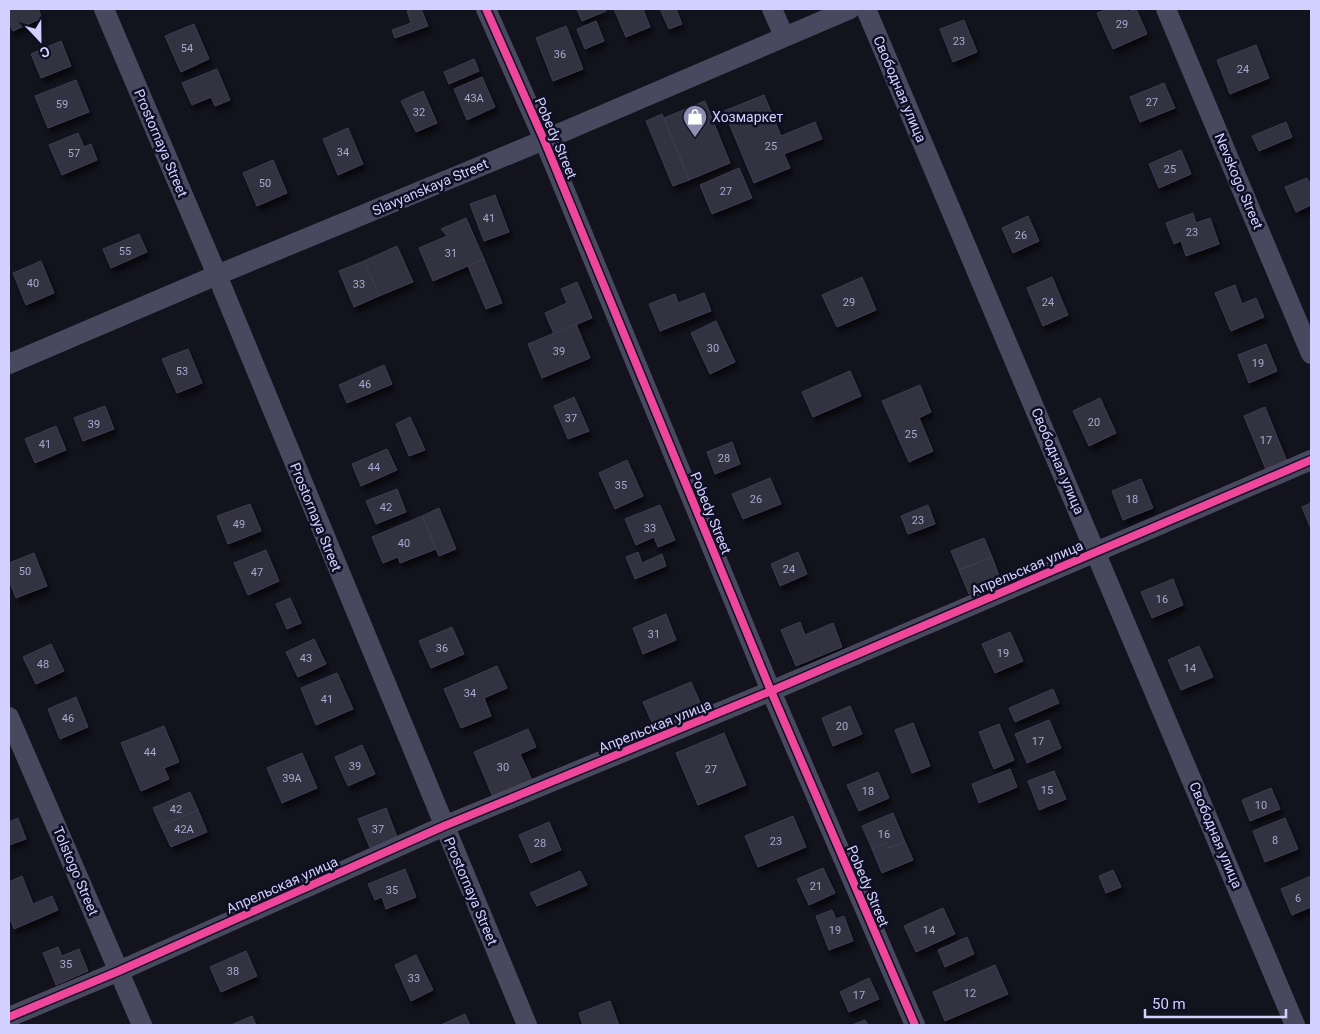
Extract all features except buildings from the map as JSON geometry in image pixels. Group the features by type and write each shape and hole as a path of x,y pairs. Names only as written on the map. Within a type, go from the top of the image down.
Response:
{"street":[{"name":"Prostornaya Street","path":"104,9 217,275 527,1025"},
{"name":"Pobedy Street","path":"486,9 544,140 771,691 915,1025"},
{"path":"772,9 784,36"},
{"name":"Slavyanskaya Street","path":"9,364 217,275 544,140 850,9"},
{"name":"Свободная улица","path":"866,9 1296,1025"},
{"name":"Nevskogo Street","path":"1166,9 1311,354"},
{"name":"Апрельская улица","path":"9,1017 444,826 771,691 1311,460"},
{"name":"Tolstogo Street","path":"9,717 142,1025"}],"cycle path":[{"path":"486,9 544,140 771,691 915,1025"},
{"path":"9,1017 119,971 444,826 771,691 1311,460"}],"place":[{"name":"Хозмаркет","path":"695,138"}]}
